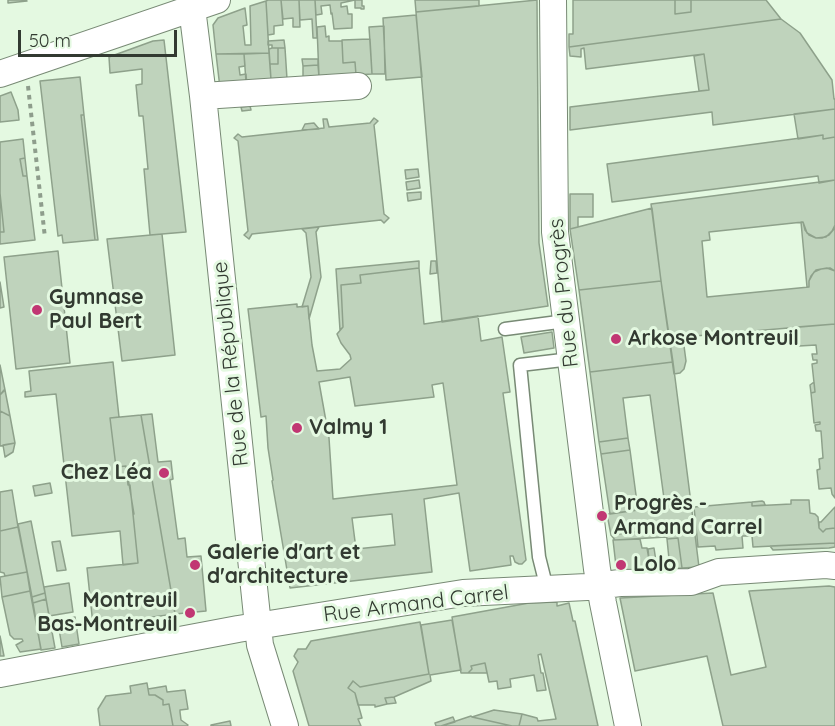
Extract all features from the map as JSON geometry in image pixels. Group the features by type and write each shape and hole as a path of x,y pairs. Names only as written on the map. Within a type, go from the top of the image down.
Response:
{"street":[{"path":"0,74 192,4 217,0"},
{"name":"Rue du Progrès","path":"553,0 555,232 597,569 628,726"},
{"name":"Rue de la République","path":"192,4 260,645 285,726"},
{"path":"203,96 358,86"},
{"name":"Rue Armand Carrel","path":"0,674 216,633 463,593 620,583 691,582 718,572 835,566"}],"lane":[{"path":"505,329 566,321"},
{"path":"547,589 539,557 519,365 571,359"}],"path":[{"path":"26,65 45,238"}],"building":[{"path":"8,0 26,0 27,1 8,3"},
{"path":"281,0 283,25 274,26 274,34 268,35 266,1"},
{"path":"281,0 299,0 300,27 293,27 293,18 283,19"},
{"path":"299,0 315,0 317,38 313,38 312,19 300,20"},
{"path":"315,0 355,0 341,3 341,7 347,6 348,14 352,14 352,28 334,29 330,5 321,6 322,14 316,15"},
{"path":"355,0 362,0 364,9 355,8"},
{"path":"415,0 479,0 479,6 416,12"},
{"path":"537,0 539,243 548,306 442,322 416,12"},
{"path":"573,0 675,0 675,14 691,12 691,0 766,0 781,19 569,47 569,34 573,34"},
{"path":"675,0 691,0 691,12 675,14"},
{"path":"266,1 269,53 216,54 213,25 218,18 245,8 247,25 243,26 245,45 251,45 250,6"},
{"path":"416,15 422,77 386,80 383,18"},
{"path":"781,19 800,33 832,80 835,109 713,125 712,112 570,130 570,107 709,90 704,54 586,69 584,48 581,49 581,57 570,56 569,47"},
{"path":"325,26 326,37 329,36 329,41 342,41 343,63 355,62 356,75 319,77 317,27"},
{"path":"384,26 385,74 372,74 369,27"},
{"path":"370,39 372,74 356,75 355,62 343,63 342,40"},
{"path":"164,40 186,232 150,235 144,169 148,169 143,116 139,116 136,85 142,84 142,69 110,73 109,57 153,41"},
{"path":"284,40 285,48 272,48 272,45 268,45 268,41"},
{"path":"278,48 278,64 270,64 269,49"},
{"path":"278,48 285,48 287,79 271,80 270,64 278,64"},
{"path":"269,53 271,80 246,82 244,54"},
{"path":"216,54 244,54 245,66 239,67 240,75 246,74 247,87 220,88"},
{"path":"704,54 709,90 699,91 694,56"},
{"path":"302,59 318,59 318,65 303,66"},
{"path":"318,65 319,77 303,78 303,66"},
{"path":"80,77 84,115 81,115 95,240 63,243 62,235 58,236 40,81"},
{"path":"11,92 19,120 0,122 0,96"},
{"path":"250,106 251,110 242,111 241,107"},
{"path":"835,109 835,137 823,139 823,135 798,139 794,114"},
{"path":"81,115 84,115 98,240 95,240"},
{"path":"374,118 378,121 374,125 384,214 389,218 384,223 381,220 252,234 249,239 244,235 248,231 238,141 234,138 238,134 242,137 324,128 323,119 327,119 329,127 370,123"},
{"path":"314,123 319,129 302,130 305,124"},
{"path":"823,135 823,139 835,137 835,180 819,183 818,176 612,202 607,164"},
{"path":"23,139 25,158 20,159 23,176 27,176 35,240 0,244 0,232 4,232 0,193 0,142"},
{"path":"25,158 27,176 23,176 20,159"},
{"path":"418,169 419,177 406,179 405,170"},
{"path":"419,180 420,188 407,190 406,182"},
{"path":"835,180 835,225 826,237 816,238 809,235 803,222 709,232 710,240 702,241 707,297 809,287 809,281 814,272 830,268 835,271 835,324 695,336 689,339 684,346 686,361 684,369 674,374 651,204"},
{"path":"421,192 421,199 408,201 407,193"},
{"path":"0,193 4,232 0,232"},
{"path":"570,194 593,194 593,217 578,217 578,227 570,229"},
{"path":"652,208 661,281 579,290 570,229"},
{"path":"801,222 807,233 816,238 829,235 835,225 835,271 827,268 816,270 811,276 809,287 807,287"},
{"path":"319,227 316,232 321,277 309,319 308,306 302,307 311,277 306,233 302,229"},
{"path":"162,234 175,355 122,361 107,239"},
{"name":"Gymnase Paul Bert","path":"58,251 70,363 16,369 4,257"},
{"path":"419,261 419,268 360,275 361,283 341,285 343,327 340,330 336,269"},
{"path":"431,261 436,261 437,273 430,274"},
{"name":"Valmy 1","path":"419,268 424,324 478,316 481,341 502,337 510,392 503,393 526,560 522,564 515,562 513,556 510,556 511,565 470,571 459,493 424,499 432,572 290,588 272,481 266,416 261,417 248,309 297,304 297,307 308,306 317,371 340,369 351,359 337,334 343,327 341,285 361,283 360,275","holes":["350,377 355,406 434,397 432,385 443,383 457,485 333,499 329,438 319,382","392,514 395,545 356,549 352,518"]},
{"path":"661,281 673,362 590,372 579,290"},
{"path":"0,282 4,307 0,308"},
{"path":"835,324 835,498 831,488 819,489 817,470 820,469 819,459 823,458 821,431 816,431 815,425 820,422 814,423 811,393 815,392 812,364 817,363 817,360 813,360 812,354 817,354 816,345 799,346 797,327"},
{"path":"552,332 554,348 524,353 521,337"},
{"path":"113,362 119,417 110,418 116,467 126,466 134,514 138,563 123,565 120,531 72,536 56,394 25,397 25,392 31,391 29,371"},
{"path":"673,362 691,503 665,506 650,395 623,398 628,438 599,442 590,372"},
{"path":"0,365 5,390 0,395"},
{"path":"814,382 815,392 811,393 810,385"},
{"path":"4,390 10,416 0,411 0,395"},
{"path":"0,411 10,416 15,443 0,446"},
{"path":"152,414 158,462 171,461 173,479 170,480 178,539 185,538 187,557 201,556 206,611 175,614 141,415"},
{"path":"141,415 175,614 93,625 87,568 138,563 130,485 128,485 126,466 116,467 110,418"},
{"path":"628,438 630,450 601,454 599,442"},
{"path":"15,443 13,452 5,457 3,445"},
{"path":"630,450 638,510 610,514 601,454"},
{"path":"50,483 52,493 35,496 33,486"},
{"path":"12,490 18,527 0,531 0,492"},
{"path":"791,500 809,500 810,513 818,517 819,528 823,532 826,529 835,528 835,543 753,547 752,536 742,536 743,548 716,550 715,546 698,547 694,507 752,502 752,506 791,504"},
{"path":"762,501 765,505 752,506 752,502"},
{"path":"691,503 699,567 682,568 678,538 667,539 665,528 611,535 607,514"},
{"path":"835,507 835,528 826,529 823,532 819,528 819,522"},
{"path":"31,521 45,593 32,597 18,524"},
{"path":"18,527 27,572 5,576 0,572 0,531"},
{"path":"665,528 666,537 615,540 611,535"},
{"path":"678,538 682,568 670,569 667,539"},
{"path":"640,539 642,548 647,548 651,571 624,572 616,566 613,540"},
{"path":"60,541 66,570 57,571 52,542"},
{"path":"835,543 835,547 829,548 773,550 770,546"},
{"path":"654,548 657,568 650,569 648,549"},
{"path":"27,572 30,591 2,597 0,577"},
{"path":"69,583 73,612 49,616 44,587"},
{"path":"835,587 835,726 723,726 707,656 635,671 620,598 713,593 731,675 766,667 749,591"},
{"path":"30,591 41,649 20,652 16,645 23,641 14,639 10,635 2,597"},
{"path":"45,593 46,599 33,603 32,597"},
{"path":"46,599 55,648 41,650 33,603"},
{"path":"557,602 557,606 569,603 573,621 575,621 598,726 519,726 522,714 537,718 538,721 556,719 541,654 538,655 546,690 537,691 534,675 510,679 511,687 498,689 497,681 489,682 485,663 471,666 472,669 468,673 461,673 452,617 529,603"},
{"path":"75,617 79,644 62,647 58,623 61,622 62,626 68,624 67,619"},
{"path":"452,620 461,670 430,675 431,681 394,697 385,698 387,704 375,707 375,705 358,705 355,693 348,688 353,681 360,687 429,674 421,625"},
{"path":"420,622 429,674 360,687 353,681 348,688 355,693 362,718 358,719 361,726 309,726 293,671 298,662 294,656 298,649 306,649 311,641"},
{"path":"0,636 4,656 0,656"},
{"path":"485,663 487,673 468,673 472,669 471,666"},
{"path":"147,683 149,695 155,695 163,700 163,705 169,704 173,726 100,726 98,709 106,696 131,693 130,686"},
{"path":"166,686 167,692 185,690 188,709 180,710 180,712 181,720 187,726 173,726 169,704 163,705 163,700 155,695 149,695 148,689"},
{"path":"394,697 396,703 387,704 385,698"},
{"path":"494,710 522,714 519,726 472,717"},
{"path":"453,717 455,722 436,726 435,723"},
{"path":"472,717 512,726 441,726"},
{"path":"230,721 231,726 211,726 211,725"}],"place":[{"name":"Gymnase Paul Bert","path":"37,310"},
{"name":"Arkose Montreuil","path":"616,339"},
{"name":"Valmy 1","path":"297,428"},
{"name":"Chez Léa","path":"164,473"},
{"name":"Progrès - Armand Carrel","path":"602,516"},
{"name":"Galerie d'art et d'architecture","path":"195,565"},
{"name":"Lolo","path":"621,565"},
{"name":"Montreuil Bas-Montreuil","path":"190,613"}]}
